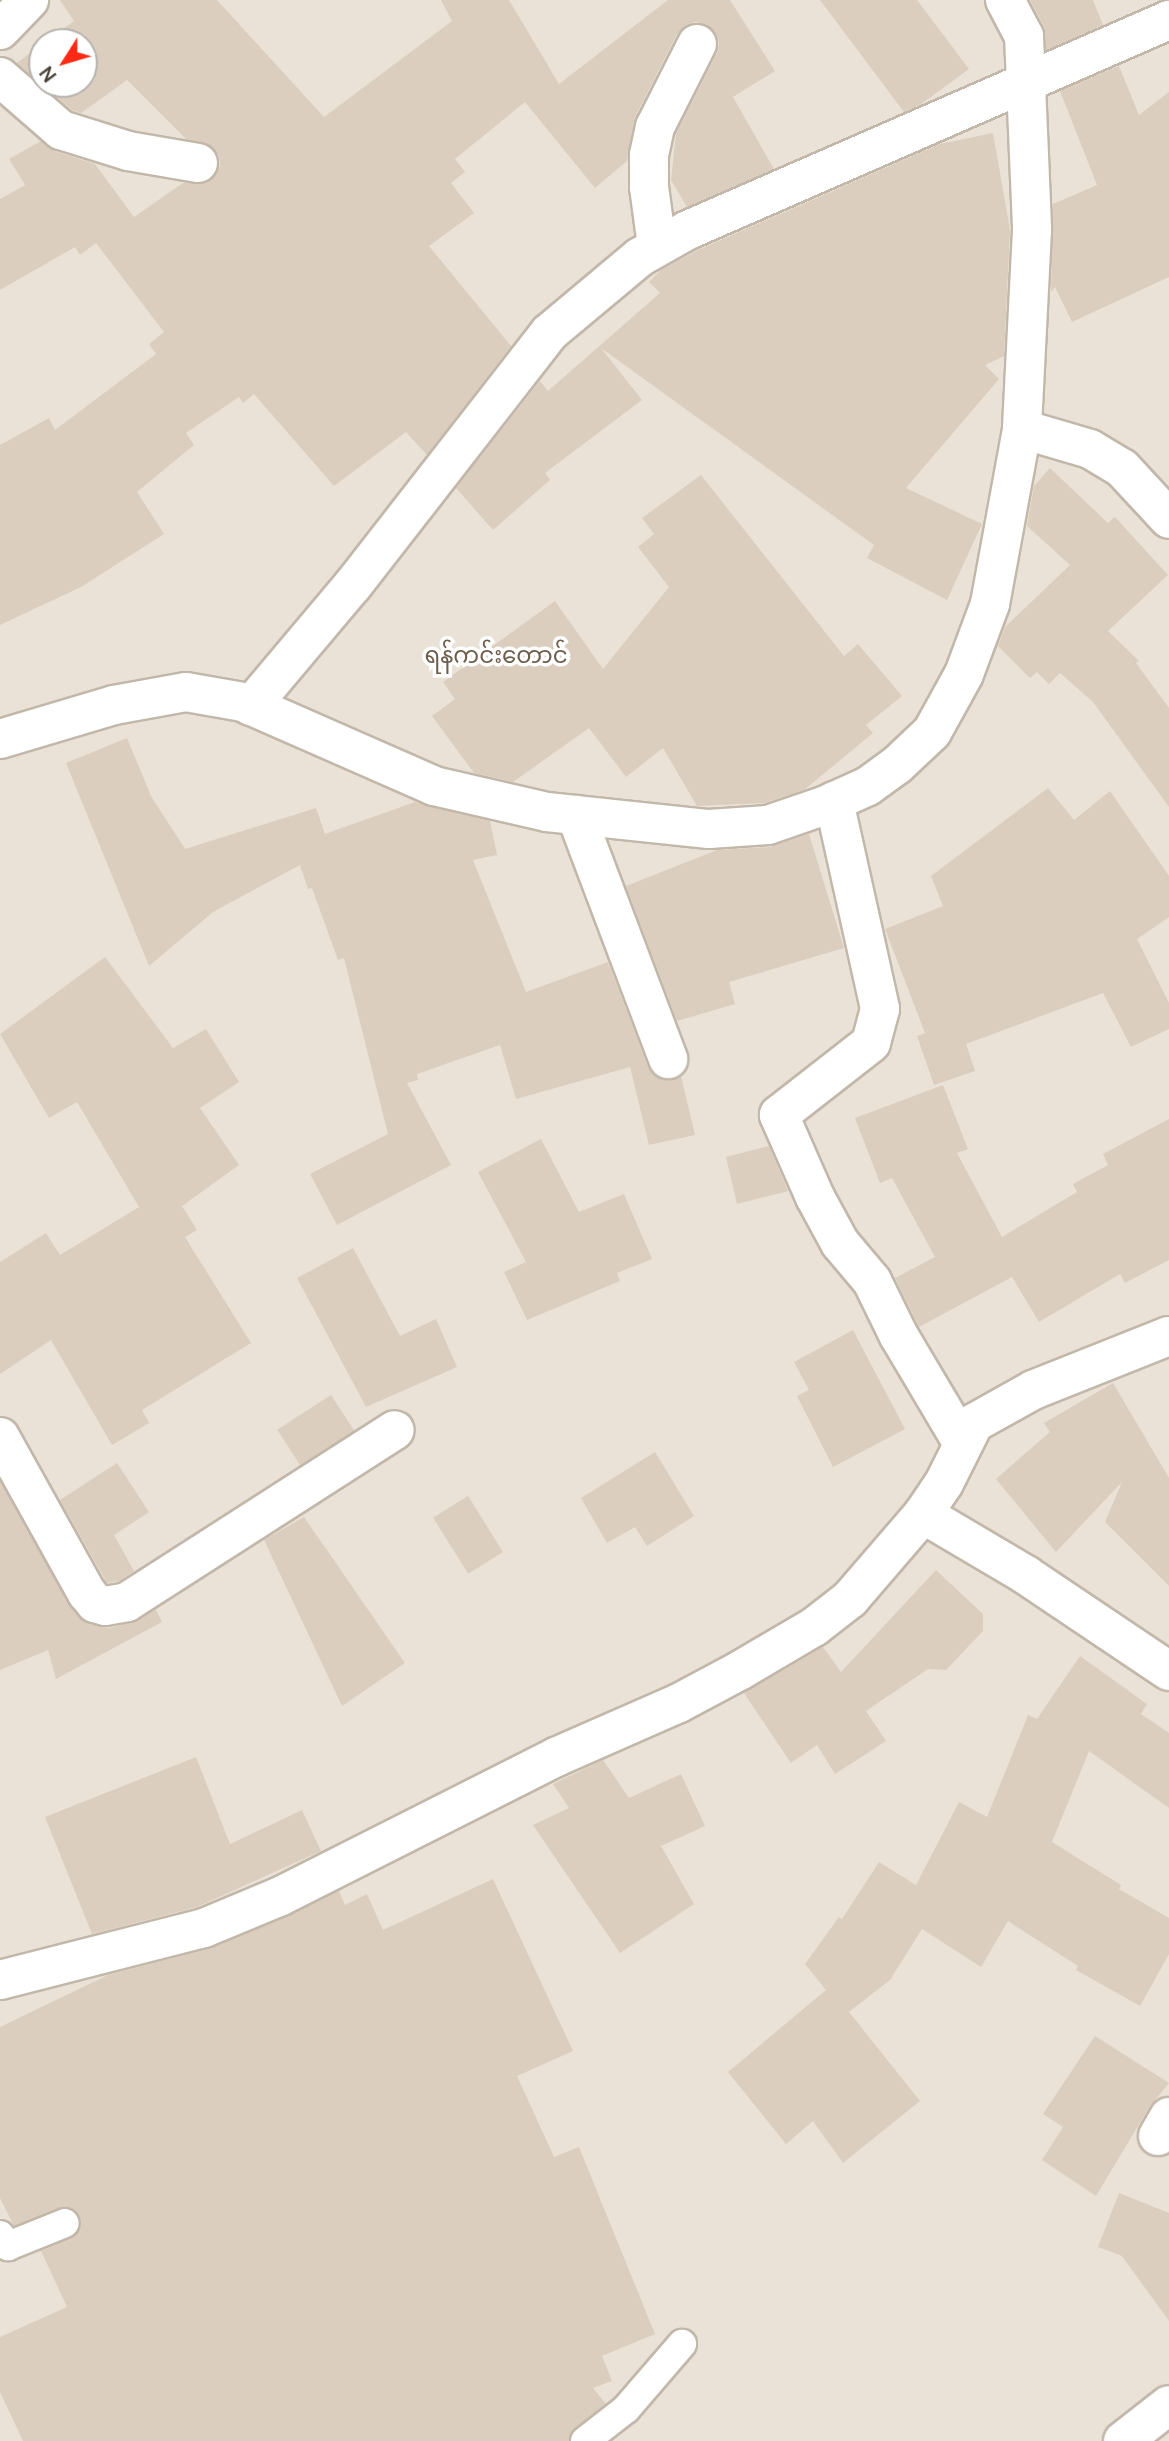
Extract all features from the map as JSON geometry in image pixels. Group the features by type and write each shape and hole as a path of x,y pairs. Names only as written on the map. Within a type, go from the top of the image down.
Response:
{"street":[{"path":"0,30 29,0"},
{"path":"0,739 114,705 186,692 233,698 435,786 547,812 709,829 768,825 868,786 897,765 932,733 964,674 990,604 1022,429 1032,230 1024,36 1005,0"},
{"path":"251,706 353,585 549,333 657,246 1169,20"},
{"path":"657,246 649,187 649,155 655,127 697,44"},
{"path":"0,77 61,130 128,151 198,163"},
{"path":"1022,429 1090,449 1122,468 1169,519"},
{"path":"834,801 880,1009 870,1043 779,1115 821,1209 840,1243 872,1281 899,1336 962,1442"},
{"path":"576,816 668,1059"},
{"path":"0,1980 204,1928 281,1896 556,1757 679,1703 814,1627 850,1600 923,1514 944,1483 962,1442 974,1423 1033,1390 1169,1336"},
{"path":"0,1437 86,1592 95,1603 105,1606 127,1602 395,1430"},
{"path":"923,1514 1026,1575 1169,1671"},
{"path":"1123,2441 1169,2405"}],"lane":[{"path":"0,2235 8,2246 65,2222"},
{"path":"585,2441 626,2409 682,2344"}],"shaded area":[{"path":"0,0 1169,0 1169,2441 0,2441"}],"building":[{"path":"60,0 217,0 324,117 452,21 441,0 509,0 559,84 668,0 730,0 775,71 733,97 774,169 687,207 671,180 676,134 717,53 719,43 716,33 706,24 695,22 686,25 677,34 635,117 627,161 595,188 525,102 455,159 465,172 451,183 474,213 429,246 511,346 427,455 406,432 334,486 254,394 243,403 239,397 186,433 194,445 137,492 164,534 81,587 0,625 0,445 49,418 55,430 156,354 149,344 164,332 96,243 80,255 75,247 0,290 0,199 25,185 9,159 41,141 54,151 95,164 134,217 183,183 206,183 215,176 220,166 219,156 212,147 186,139 127,80 81,113 72,110 58,98 98,98 98,28 64,28 74,21"},
{"path":"820,0 917,0 969,69 921,104 904,112"},
{"path":"1030,0 1093,0 1103,25 1046,50 1044,26"},
{"path":"28,55 28,72 17,63"},
{"path":"1119,66 1139,115 1169,92 1169,277 1072,322 1055,287 1051,292 1053,204 1097,185 1060,91"},
{"path":"993,133 1010,230 1004,356 985,365 999,379 906,488 982,524 947,600 867,558 874,545 601,348 642,400 545,473 550,480 493,530 456,488 540,381 548,391 660,293 649,282 661,270 698,250 940,144"},
{"path":"1050,468 1108,523 1115,517 1168,575 1108,631 1139,661 1136,663 1169,708 1169,807 1093,702 1060,673 1049,684 1037,672 1030,678 998,646 1005,627 1070,565 1027,526 1034,486"},
{"path":"701,475 844,656 858,644 902,696 866,725 873,733 804,790 764,803 697,806 663,748 626,777 589,728 513,782 474,773 432,716 455,699 443,682 555,601 603,669 669,587 638,547 654,534 642,518"},
{"path":"127,738 151,796 185,849 316,808 325,834 415,802 490,821 497,855 473,860 526,992 608,962 648,1067 655,1076 664,1080 681,1076 695,1135 649,1145 630,1067 516,1099 500,1045 417,1074 418,1080 407,1083 451,1165 337,1225 310,1174 388,1134 344,958 338,960 312,888 308,889 300,865 213,912 149,966 66,763"},
{"path":"1048,788 1074,820 1110,791 1169,876 1169,917 1137,939 1169,1003 1169,1029 1131,1047 1103,993 966,1044 975,1071 934,1085 917,1036 925,1033 885,929 943,906 931,876"},
{"path":"809,834 844,948 729,982 735,1004 677,1021 626,886 717,850 770,847"},
{"path":"105,957 173,1048 206,1029 239,1082 200,1108 239,1165 182,1206 197,1230 185,1237 251,1343 142,1410 149,1423 112,1445 51,1340 0,1374 0,1262 46,1233 60,1255 139,1207 77,1102 49,1118 0,1034"},
{"path":"943,1085 968,1149 957,1153 1002,1237 1077,1192 1073,1184 1108,1165 1103,1154 1169,1119 1169,1260 1125,1283 1120,1274 1039,1322 1012,1277 919,1327 895,1278 935,1257 892,1178 880,1183 855,1118"},
{"path":"541,1139 579,1212 624,1194 652,1259 617,1273 620,1281 527,1320 504,1272 526,1262 478,1172"},
{"path":"769,1146 788,1191 737,1204 726,1157"},
{"path":"353,1248 400,1336 436,1319 457,1367 366,1407 297,1278"},
{"path":"853,1330 905,1429 833,1467 797,1396 809,1390 794,1362"},
{"path":"1113,1383 1169,1478 1169,1586 1105,1522 1122,1482 1056,1552 996,1479 1050,1432 1044,1423"},
{"path":"331,1395 354,1431 301,1466 277,1430"},
{"path":"655,1452 694,1516 647,1546 635,1527 607,1543 581,1498"},
{"path":"117,1463 149,1512 114,1535 134,1571 119,1581 107,1583 60,1500"},
{"path":"0,1482 79,1617 89,1624 109,1628 131,1623 156,1610 162,1622 56,1679 48,1650 0,1670"},
{"path":"468,1496 503,1552 468,1574 433,1518"},
{"path":"304,1517 405,1663 342,1706 264,1540"},
{"path":"936,1570 983,1614 983,1631 946,1670 928,1669 866,1711 886,1741 835,1774 817,1745 791,1763 744,1693 823,1647 841,1672"},
{"path":"1080,1656 1147,1704 1141,1714 1169,1733 1169,1808 1089,1751 1052,1842 1121,1885 1119,1889 1169,1918 1169,1954 1140,2006 1076,1970 1078,1966 1008,1921 981,1967 922,1929 890,1980 849,2012 920,2101 843,2163 813,2121 786,2144 728,2072 826,1990 805,1964 839,1917 842,1919 879,1862 916,1885 959,1802 987,1817 1028,1715 1037,1719"},
{"path":"196,1757 230,1844 302,1810 321,1851 197,1907 92,1934 45,1817"},
{"path":"603,1760 629,1798 681,1774 705,1826 661,1846 694,1904 620,1953 533,1825 569,1808 553,1784"},
{"path":"493,1879 573,2051 517,2076 554,2157 579,2147 655,2334 602,2356 612,2381 593,2388 606,2404 575,2428 569,2441 23,2441 0,2392 0,2337 67,2307 41,2251 72,2238 81,2225 76,2210 67,2207 14,2226 0,2198 0,2027 108,1975 212,1948 339,1891 345,1905 367,1894 383,1930"},
{"path":"1095,2036 1169,2083 1150,2106 1096,2196 1042,2160 1063,2127 1043,2114"},
{"path":"1119,2193 1169,2213 1169,2321 1122,2256 1098,2247"}],"district":[{"name":"ရန်ကင်းတောင်","path":"496,654"}]}
